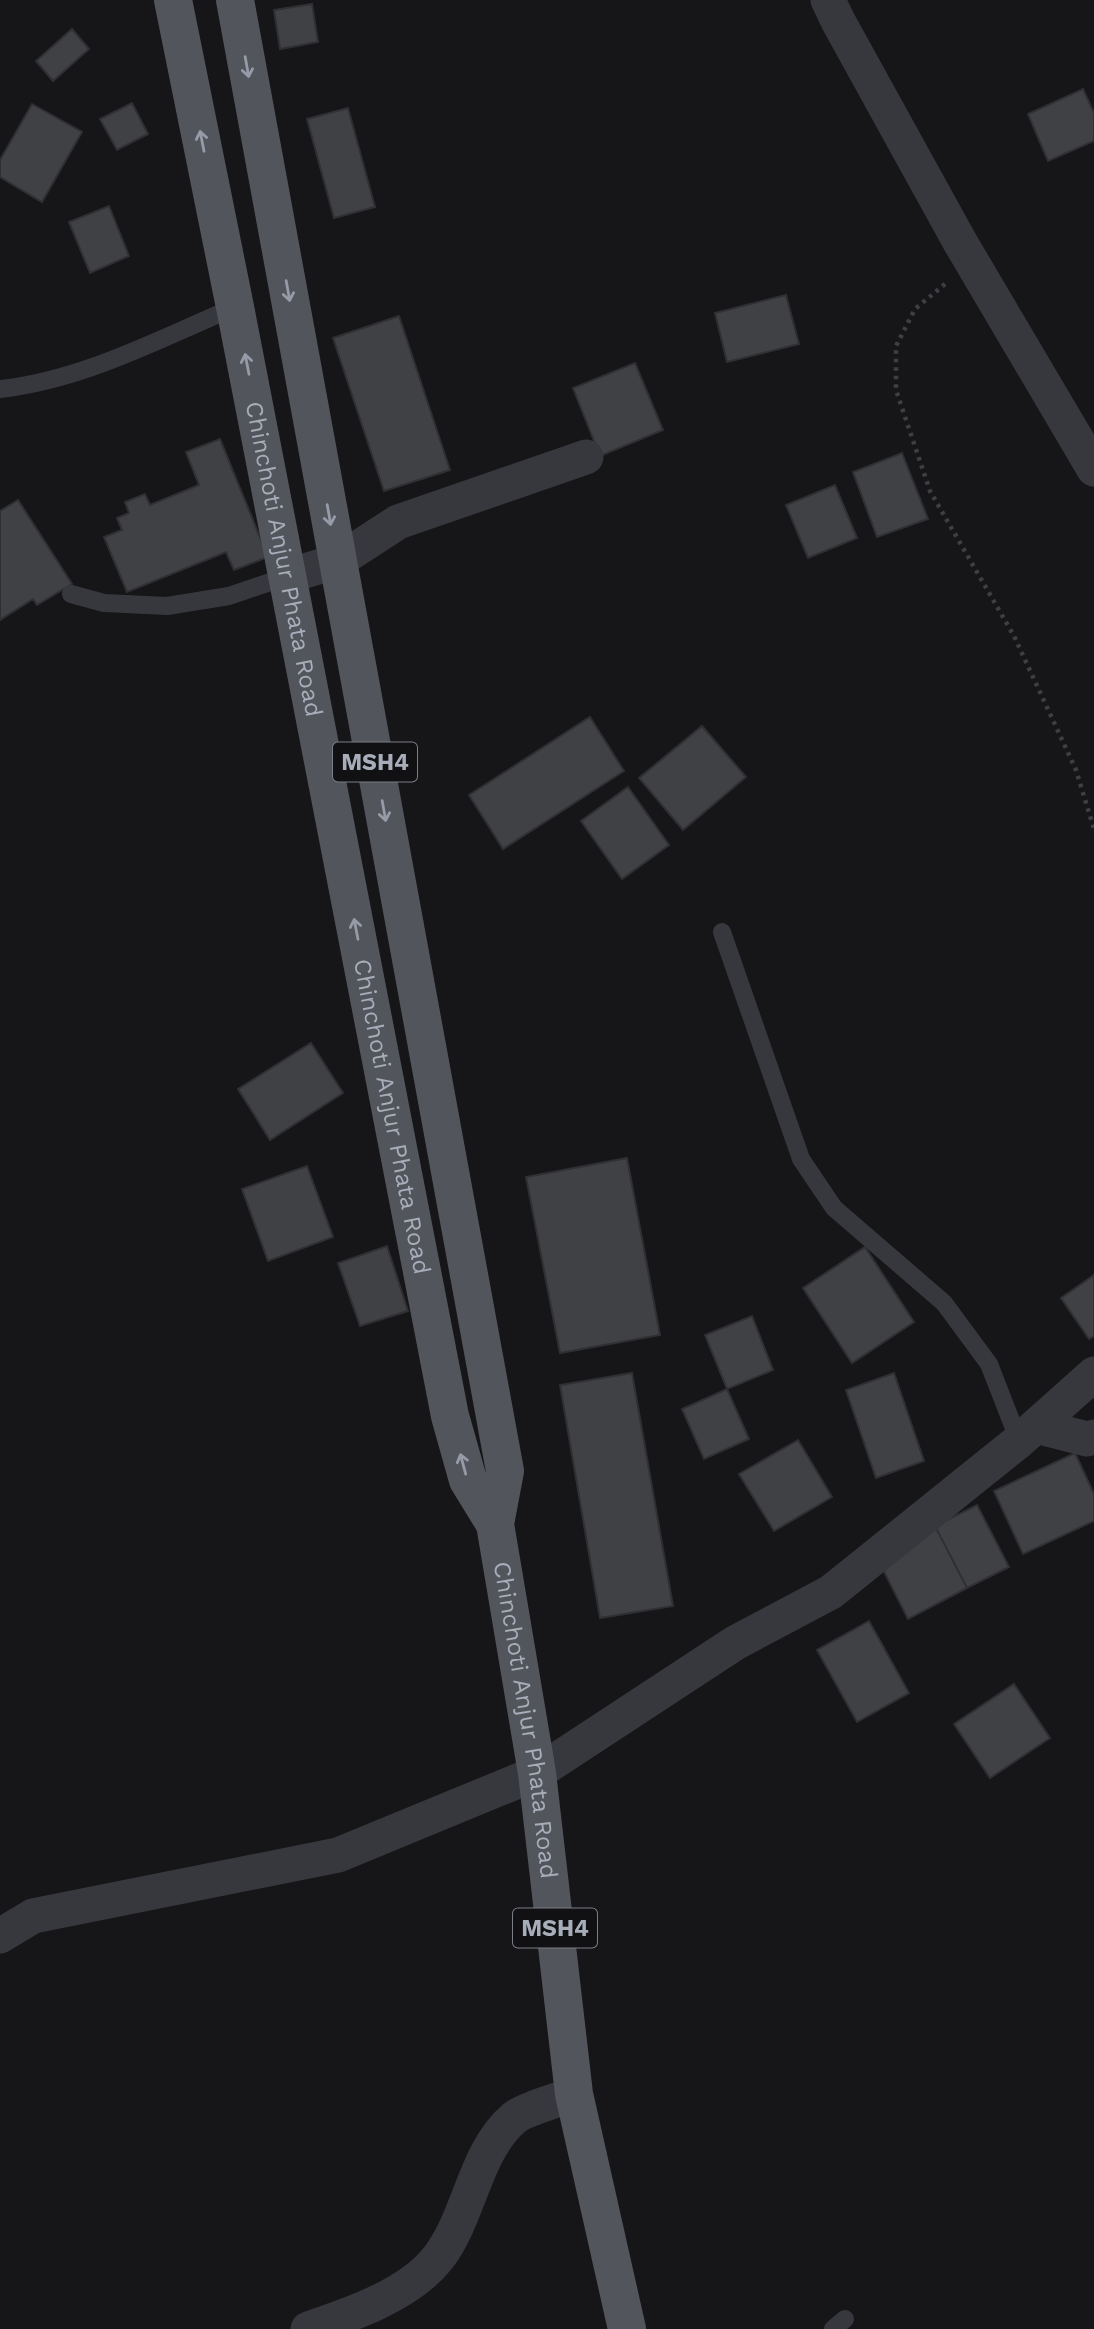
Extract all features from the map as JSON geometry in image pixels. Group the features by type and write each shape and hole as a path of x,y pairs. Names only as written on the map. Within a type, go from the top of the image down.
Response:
{"main road":[{"name":"Chinchoti Anjur Phata Road","path":"173,0 288,576 450,1416 468,1480 495,1524"},
{"name":"Chinchoti Anjur Phata Road","path":"234,0 505,1471 495,1524 537,1773 574,2094 627,2329"}],"street":[{"path":"828,0 971,261 1094,468"},
{"path":"288,576 338,561 398,522 586,457"},
{"path":"0,1936 33,1916 338,1855 537,1773 735,1643 831,1592 1028,1434 1094,1374"},
{"path":"1028,1434 1087,1439 1094,1437"},
{"path":"308,2329 364,2310 411,2283 437,2259 454,2231 481,2167 500,2133 516,2116 574,2094"}],"lane":[{"path":"0,389 60,377 117,359 235,307"},
{"path":"71,594 104,603 167,606 229,596 288,576"},
{"path":"722,932 801,1159 834,1208 944,1303 989,1364 1028,1434"}],"path":[{"path":"971,261 915,309 896,345 896,390 930,491 1014,636 1076,770 1094,829"}],"building":[{"path":"312,4 318,42 280,49 274,10"},
{"path":"72,29 89,49 53,81 36,61"},
{"path":"1083,89 1094,113 1094,141 1048,161 1028,114"},
{"path":"132,103 148,134 117,150 100,119"},
{"path":"32,104 82,132 42,202 0,177 0,160"},
{"path":"348,108 375,207 334,218 307,119"},
{"path":"109,206 129,256 90,273 69,222"},
{"path":"786,295 799,344 727,362 715,313"},
{"path":"399,316 450,470 384,491 333,338"},
{"path":"635,363 663,430 600,456 573,388"},
{"path":"220,439 268,557 234,570 226,552 127,592 104,537 122,530 117,518 129,513 125,502 145,494 150,505 199,485 186,452"},
{"path":"902,453 928,519 877,537 853,472"},
{"path":"835,485 857,538 808,558 786,505"},
{"path":"18,500 72,584 37,605 33,599 0,620 0,511"},
{"path":"590,717 624,771 503,849 469,795"},
{"path":"702,726 746,777 683,830 639,778"},
{"path":"628,787 669,845 622,879 581,821"},
{"path":"311,1043 343,1093 270,1140 238,1089"},
{"path":"627,1158 660,1335 560,1353 526,1177"},
{"path":"307,1166 333,1237 268,1261 242,1189"},
{"path":"387,1246 408,1311 360,1326 338,1263"},
{"path":"865,1247 914,1322 852,1363 803,1288"},
{"path":"1094,1275 1094,1336 1089,1339 1061,1298"},
{"path":"752,1316 773,1370 727,1389 705,1335"},
{"path":"632,1373 673,1606 600,1618 560,1385"},
{"path":"894,1373 924,1461 876,1478 846,1390"},
{"path":"727,1389 749,1439 704,1459 682,1409"},
{"path":"798,1440 832,1497 774,1531 739,1474"},
{"path":"1075,1453 1094,1494 1094,1521 1023,1554 994,1491"},
{"path":"977,1505 1009,1567 967,1588 935,1526"},
{"path":"935,1526 967,1588 908,1619 876,1556"},
{"path":"869,1621 909,1693 857,1722 817,1650"},
{"path":"1014,1684 1050,1738 990,1778 954,1724"}]}
